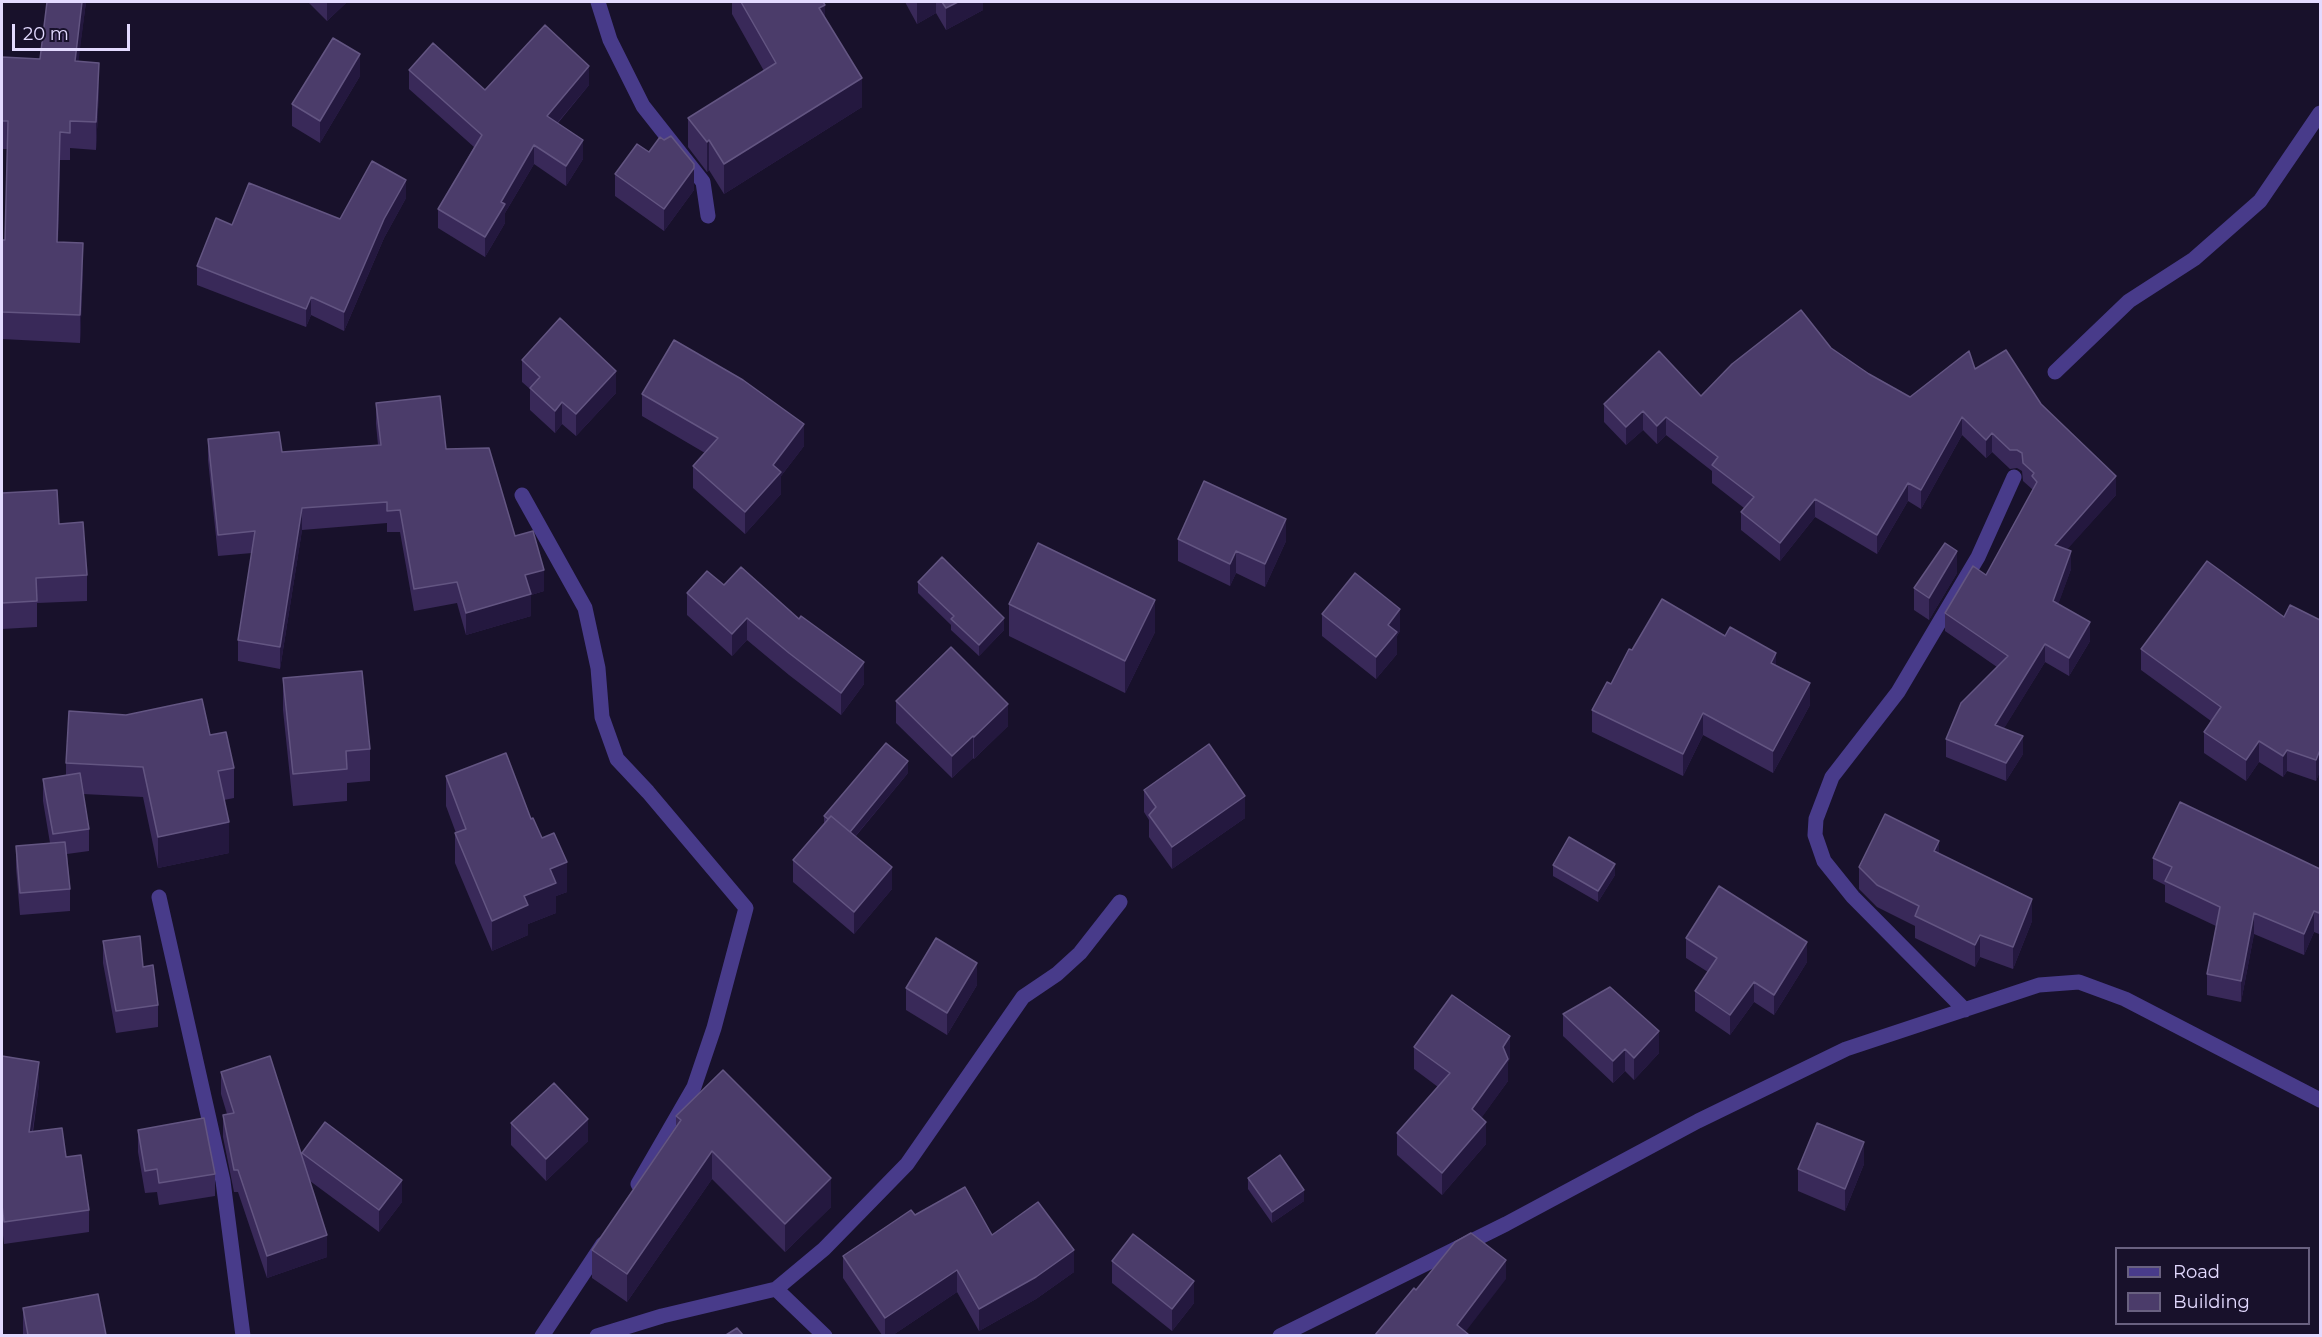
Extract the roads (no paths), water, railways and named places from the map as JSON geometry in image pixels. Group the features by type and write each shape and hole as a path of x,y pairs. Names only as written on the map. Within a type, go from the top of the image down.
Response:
{"street":[{"path":"598,2 610,40 642,106 703,182 708,216"},
{"path":"2055,372 2129,301 2194,259 2260,201 2320,113"},
{"path":"1965,1010 1853,897 1824,861 1815,835 1816,819 1833,777 1898,692 1978,557 2014,477"},
{"path":"522,495 585,608 598,668 602,717 617,759 648,792 746,908 714,1028 694,1087 629,1201"},
{"path":"159,897 223,1181 243,1335"},
{"path":"597,1335 662,1316 776,1289 824,1249 907,1164 1023,997 1057,974 1080,953 1120,902"},
{"path":"1280,1335 1506,1224 1698,1120 1846,1049 2038,985 2079,982 2125,999 2320,1100"},
{"path":"542,1335 611,1232"},
{"path":"776,1289 825,1335"}]}
